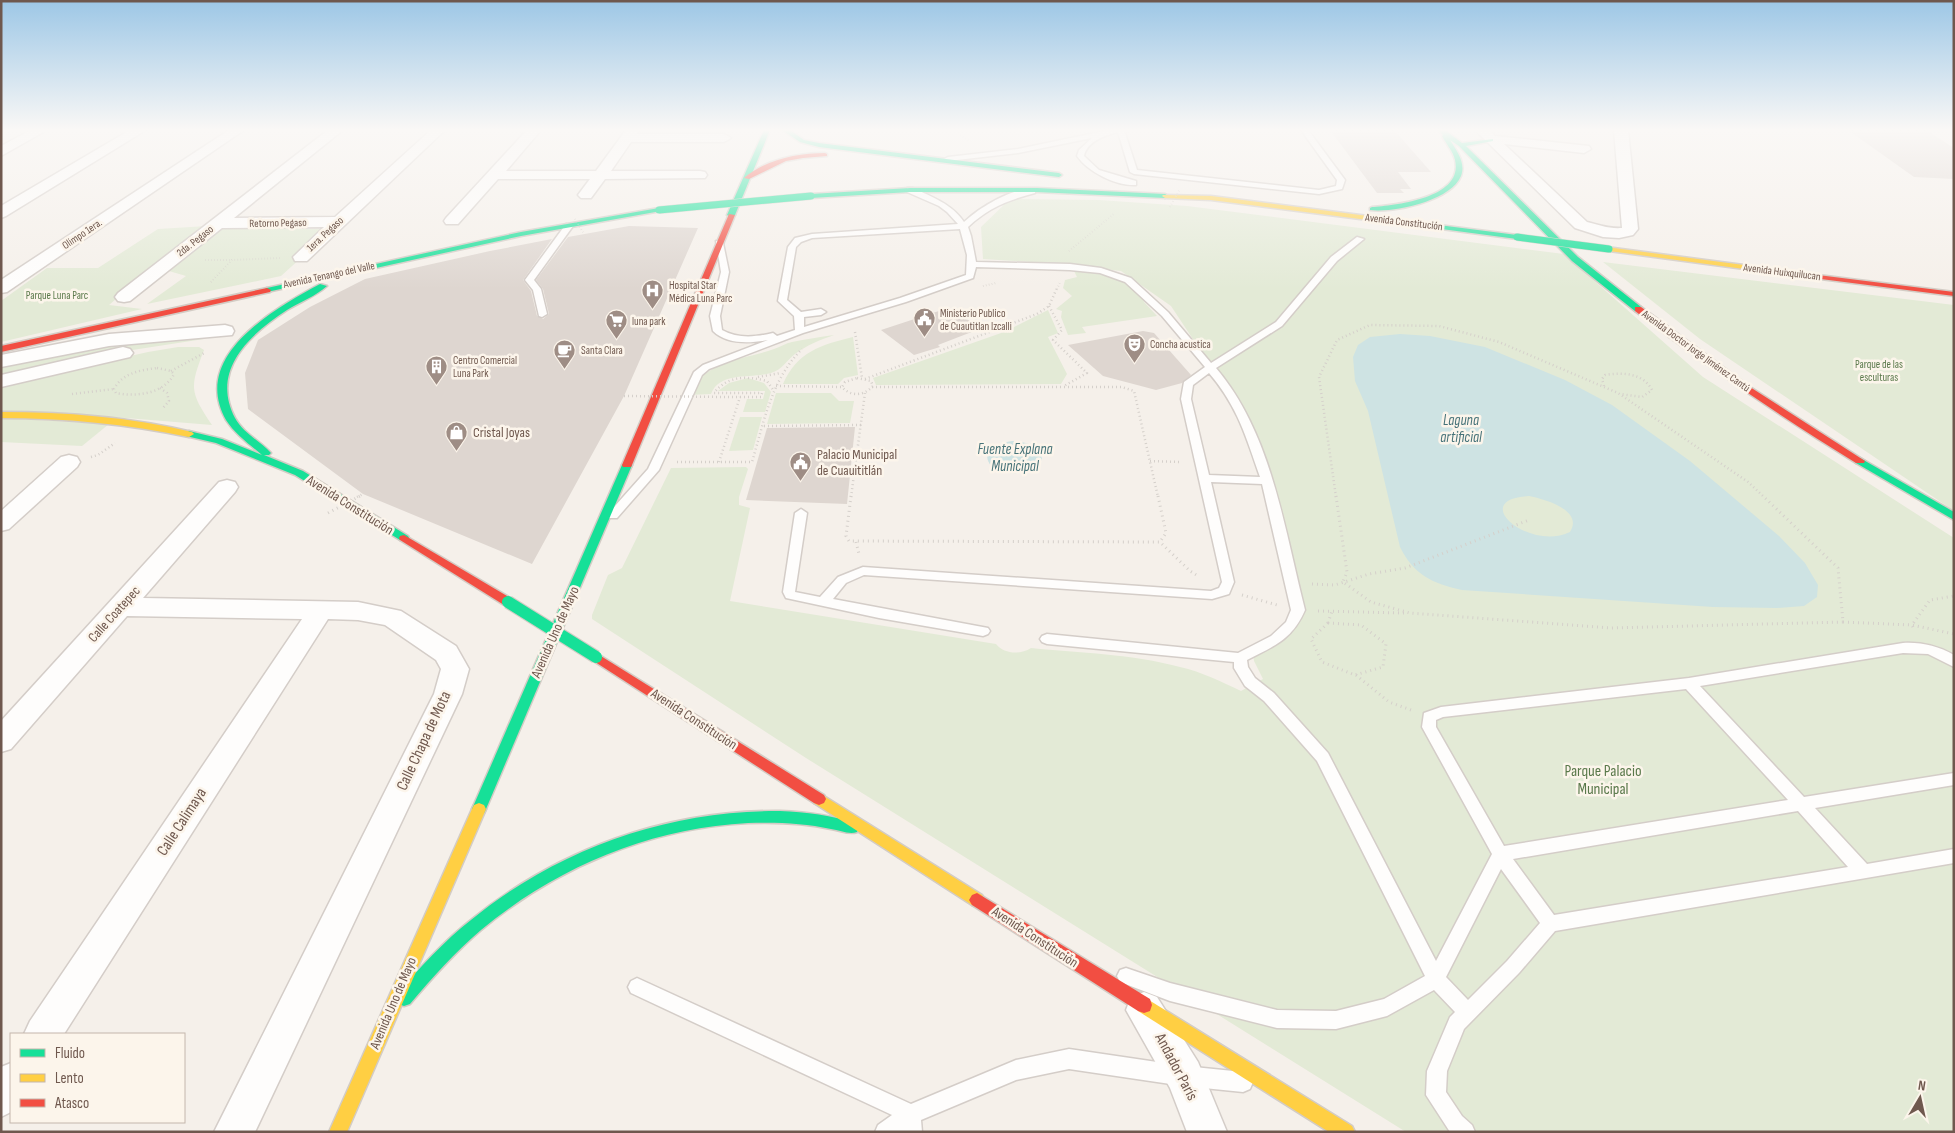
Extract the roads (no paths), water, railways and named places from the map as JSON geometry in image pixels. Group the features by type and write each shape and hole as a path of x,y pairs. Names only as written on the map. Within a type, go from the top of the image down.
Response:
{"main road":[{"name":"Avenida Uno de Mayo","path":"338,1132 601,528 746,183"},
{"path":"904,190 932,183"},
{"path":"1133,183 1211,198"},
{"path":"1315,211 1398,207 1426,200 1444,191 1453,183"},
{"name":"Avenida Doctor Jorge Jiménez Cantú","path":"1499,183 1574,259 1676,339 1817,435 1954,517"},
{"name":"Avenida Constitución","path":"659,210 811,196 904,190 1037,190 1211,198 1609,249"},
{"name":"Avenida Tenango del Valle","path":"1,348 572,222 659,210"},
{"name":"Avenida Huixquilucan","path":"1609,249 1954,294"},
{"path":"299,473 275,459 255,444 230,417 224,405 222,392 227,363 235,349 246,338 288,304 324,286 383,263"},
{"name":"Avenida Constitución","path":"1,415 45,414 143,424 219,441 299,473 596,657 1055,950 1346,1132"},
{"path":"384,1023 414,985 447,951 508,900 551,873 588,854 624,839 662,827 700,820 775,815 838,824 880,838"}],"street":[{"path":"1,213 51,183"},
{"name":"Olimpo 1era.","path":"1,288 8,278 156,183"},
{"name":"2da. Pegaso","path":"124,297 269,183"},
{"name":"1era. Pegaso","path":"301,257 381,183"},
{"path":"452,221 487,183"},
{"path":"586,195 594,183"},
{"path":"1537,183 1581,225 1603,232 1626,232 1630,229 1626,183"},
{"name":"Retorno Pegaso","path":"217,223 338,222"},
{"path":"1,360 109,340 220,336 145,349 1,381"},
{"path":"1,524 69,462"},
{"name":"Calle Coatepec","path":"1,741 227,487"},
{"path":"1,498 30,498"},
{"name":"Calle Chapa de Mota","path":"120,607 358,611 392,617 446,652 455,669 448,694 234,1132"},
{"name":"Calle Calimaya","path":"44,1033 321,610"},
{"name":"Andador París","path":"1141,1004 1184,1076 1207,1132"},
{"path":"1,1098 10,1084"}],"lane":[{"path":"1227,183 1319,192 1339,187 1340,183"},
{"path":"601,528 642,484 658,461 698,374 706,367 800,331 903,300 967,278 971,274 969,239 964,226 955,213 947,207 904,190"},
{"path":"800,331 799,315 782,301 792,247 798,240 812,236 964,226 991,203 1037,190"},
{"path":"542,314 538,289 529,280 572,222"},
{"path":"823,602 842,580 863,571 1212,595 1224,591 1228,582 1186,399 1188,384 1211,367 1279,324 1334,259 1360,240"},
{"path":"719,243 725,272 716,316 718,331 725,336 735,338 764,338 800,331"},
{"path":"971,264 1070,267 1101,271 1128,280 1165,314 1225,385 1245,418 1267,481 1298,610 1292,624 1276,639 1240,658 1047,639"},
{"path":"799,315 821,312"},
{"path":"1203,478 1267,481"},
{"path":"801,513 789,592 796,597 983,631"},
{"path":"1550,924 1500,854 1429,728 1429,717 1441,712 1689,683 1918,647 1944,654 1954,662"},
{"path":"1240,658 1242,668 1250,682 1268,698 1323,757 1436,980 1468,1012"},
{"path":"1689,683 1862,870"},
{"path":"1500,854 1954,779"},
{"path":"1055,950 1170,992 1277,1019 1336,1020 1387,1007 1436,980 1500,854"},
{"path":"1466,1132 1455,1123 1436,1094 1437,1071 1457,1022 1513,967 1550,924 1954,856"},
{"path":"637,987 911,1123"},
{"path":"885,1132 911,1123 1016,1070 1069,1059 1184,1076 1271,1085"}],"water":[{"name":"Laguna artificial","path":"1400,334 1430,336 1485,347 1565,380 1612,405 1690,461 1779,536 1805,563 1818,585 1817,597 1804,606 1777,608 1713,607 1462,590 1433,581 1411,564 1400,547 1368,411 1355,381 1353,357 1358,345 1370,337","holes":["1529,496 1552,503 1567,512 1572,518 1573,524 1570,532 1554,536 1538,535 1523,530 1511,523 1504,514 1503,506 1511,499"]},
{"name":"Fuente Explana Municipal","path":"1012,441 1026,443 1038,450 1042,459 1038,467 1025,472 1008,473 994,468 989,463 987,455 992,449"}],"place":[{"name":"Hospital Star Médica Luna Parc","path":"653,310"},
{"name":"Ministerio Publico de Cuautitlan Izcalli","path":"924,338"},
{"name":"luna park","path":"616,340"},
{"name":"Concha acustica","path":"1134,363"},
{"name":"Santa Clara","path":"565,369"},
{"name":"Centro Comercial Luna Park","path":"437,385"},
{"name":"Cristal Joyas","path":"457,451"},
{"name":"Palacio Municipal de Cuauititlán","path":"801,481"}],"park label":[{"name":"Parque Luna Parc","path":"57,295"},
{"name":"Parque de las esculturas","path":"1879,370"},
{"name":"Parque Palacio Municipal","path":"1603,780"}]}
